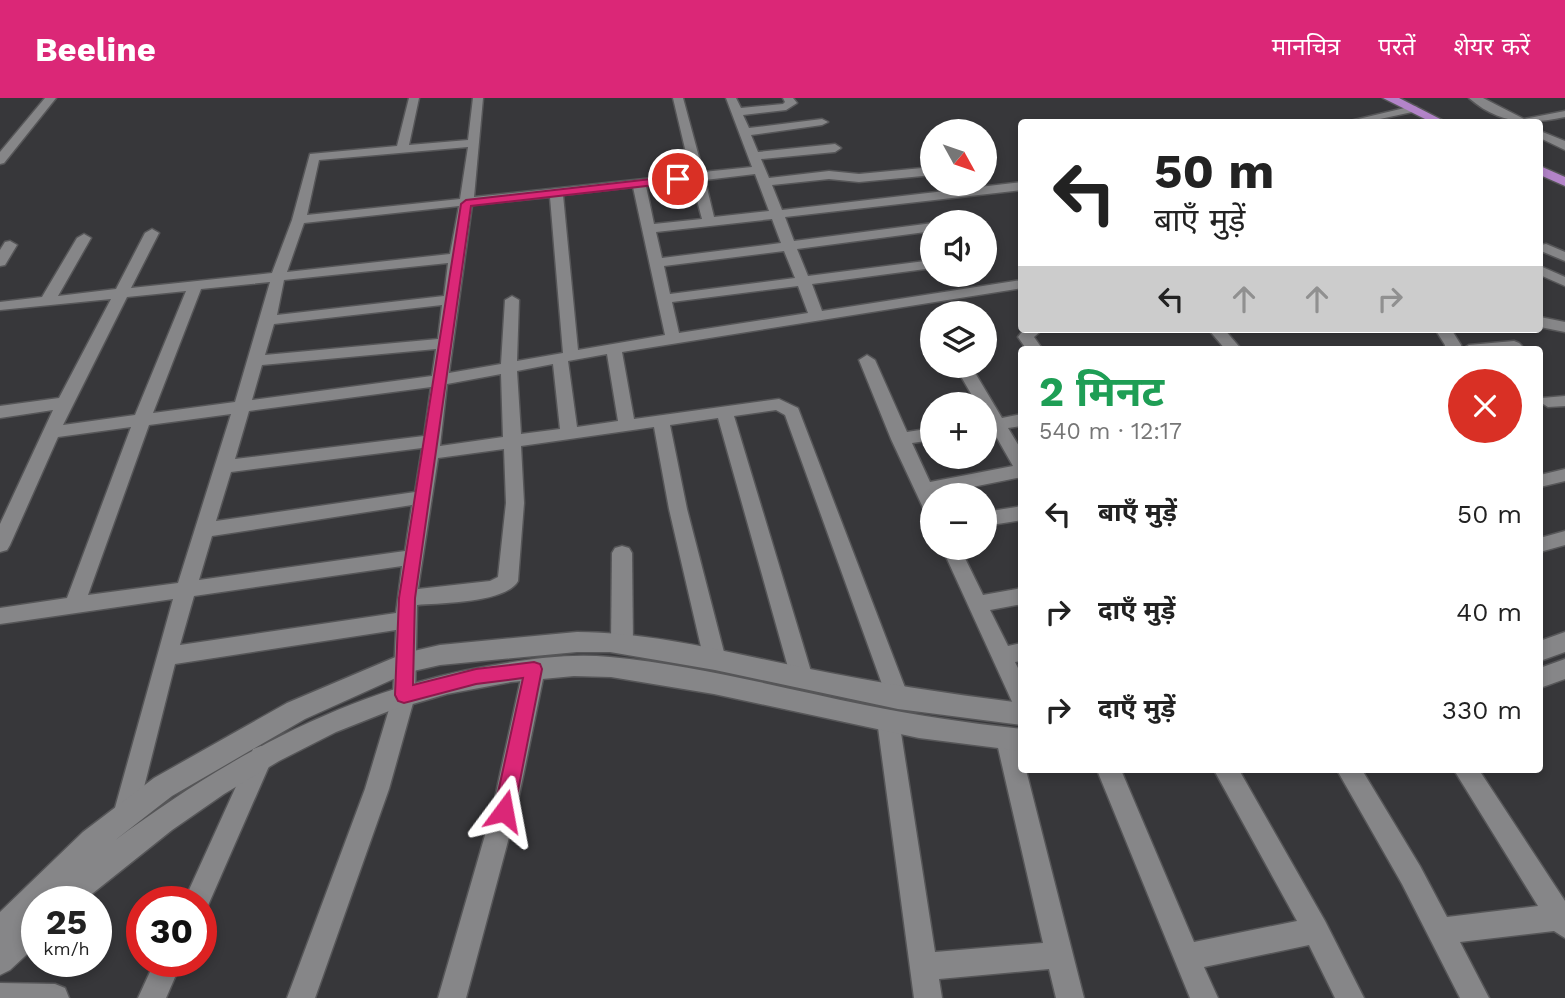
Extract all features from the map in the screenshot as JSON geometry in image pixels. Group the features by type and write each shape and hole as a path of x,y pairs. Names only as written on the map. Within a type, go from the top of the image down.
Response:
{"main road":[{"path":"1389,98 1434,119"},
{"path":"1543,172 1565,183"}],"street":[{"path":"0,160 51,98"},
{"path":"402,149 414,98"},
{"path":"301,998 377,789 404,678 407,598 466,204 478,98"},
{"path":"678,98 709,222"},
{"path":"731,98 817,316"},
{"path":"737,112 786,107 791,103 788,98"},
{"path":"1474,98 1517,119"},
{"path":"1366,119 1413,109"},
{"path":"1539,119 1565,114"},
{"path":"746,132 822,122"},
{"path":"1543,135 1565,146"},
{"path":"125,815 166,656 225,466 278,277 299,220 310,164 314,158 473,143"},
{"path":"754,156 835,148"},
{"path":"299,220 697,177 841,175 865,178 920,172"},
{"path":"639,184 673,339"},
{"path":"998,187 1018,186"},
{"path":"556,193 569,433"},
{"path":"649,229 920,195"},
{"path":"657,263 920,229"},
{"path":"0,545 65,403 152,233"},
{"path":"47,301 85,238"},
{"path":"0,262 10,245"},
{"path":"1546,248 1565,257"},
{"path":"0,306 456,258"},
{"path":"665,299 920,266"},
{"path":"1543,271 1565,282"},
{"path":"74,606 142,420 195,286"},
{"path":"924,301 1018,286"},
{"path":"268,320 451,300"},
{"path":"407,598 493,589 508,581 515,503 509,366 512,300"},
{"path":"54,432 441,380 614,348 920,302"},
{"path":"1543,323 1565,327"},
{"path":"255,361 444,343"},
{"path":"614,348 627,425"},
{"path":"867,360 921,483"},
{"path":"0,412 65,403"},
{"path":"225,466 512,441 779,404 792,412 893,709 928,998"},
{"path":"724,410 802,678"},
{"path":"661,420 678,509 715,660"},
{"path":"997,425 1018,420"},
{"path":"997,434 1018,463"},
{"path":"900,439 920,436"},
{"path":"955,483 1018,469"},
{"path":"1543,480 1565,475"},
{"path":"205,530 423,497"},
{"path":"997,517 1018,514"},
{"path":"1543,544 1565,538"},
{"path":"622,553 622,644"},
{"path":"0,616 413,557"},
{"path":"957,560 977,604 1012,654 1018,681"},
{"path":"977,604 1018,597"},
{"path":"166,656 406,620"},
{"path":"79,886 117,853 171,813 295,738 352,713 440,655 565,643 622,644 715,660 802,678 893,709 1014,739 1018,759"},
{"path":"0,932 28,902 125,815 174,781 284,717 404,678 608,667 893,709 1018,714"},
{"path":"453,998 504,811 534,669"},
{"path":"1543,677 1565,669"},
{"path":"204,886 261,757"},
{"path":"1021,773 1058,955 1070,998"},
{"path":"1110,773 1204,998"},
{"path":"1228,773 1316,930 1350,998"},
{"path":"1351,773 1411,875 1475,998"},
{"path":"1439,931 1562,921 1468,773"},
{"path":"1186,957 1316,930"},
{"path":"0,960 21,940"},
{"path":"923,967 1058,955"},
{"path":"152,998 162,977"},
{"path":"0,997 55,998"}],"route":[{"path":"504,811 534,669 476,676 404,695 407,598 466,204 678,179"}]}
